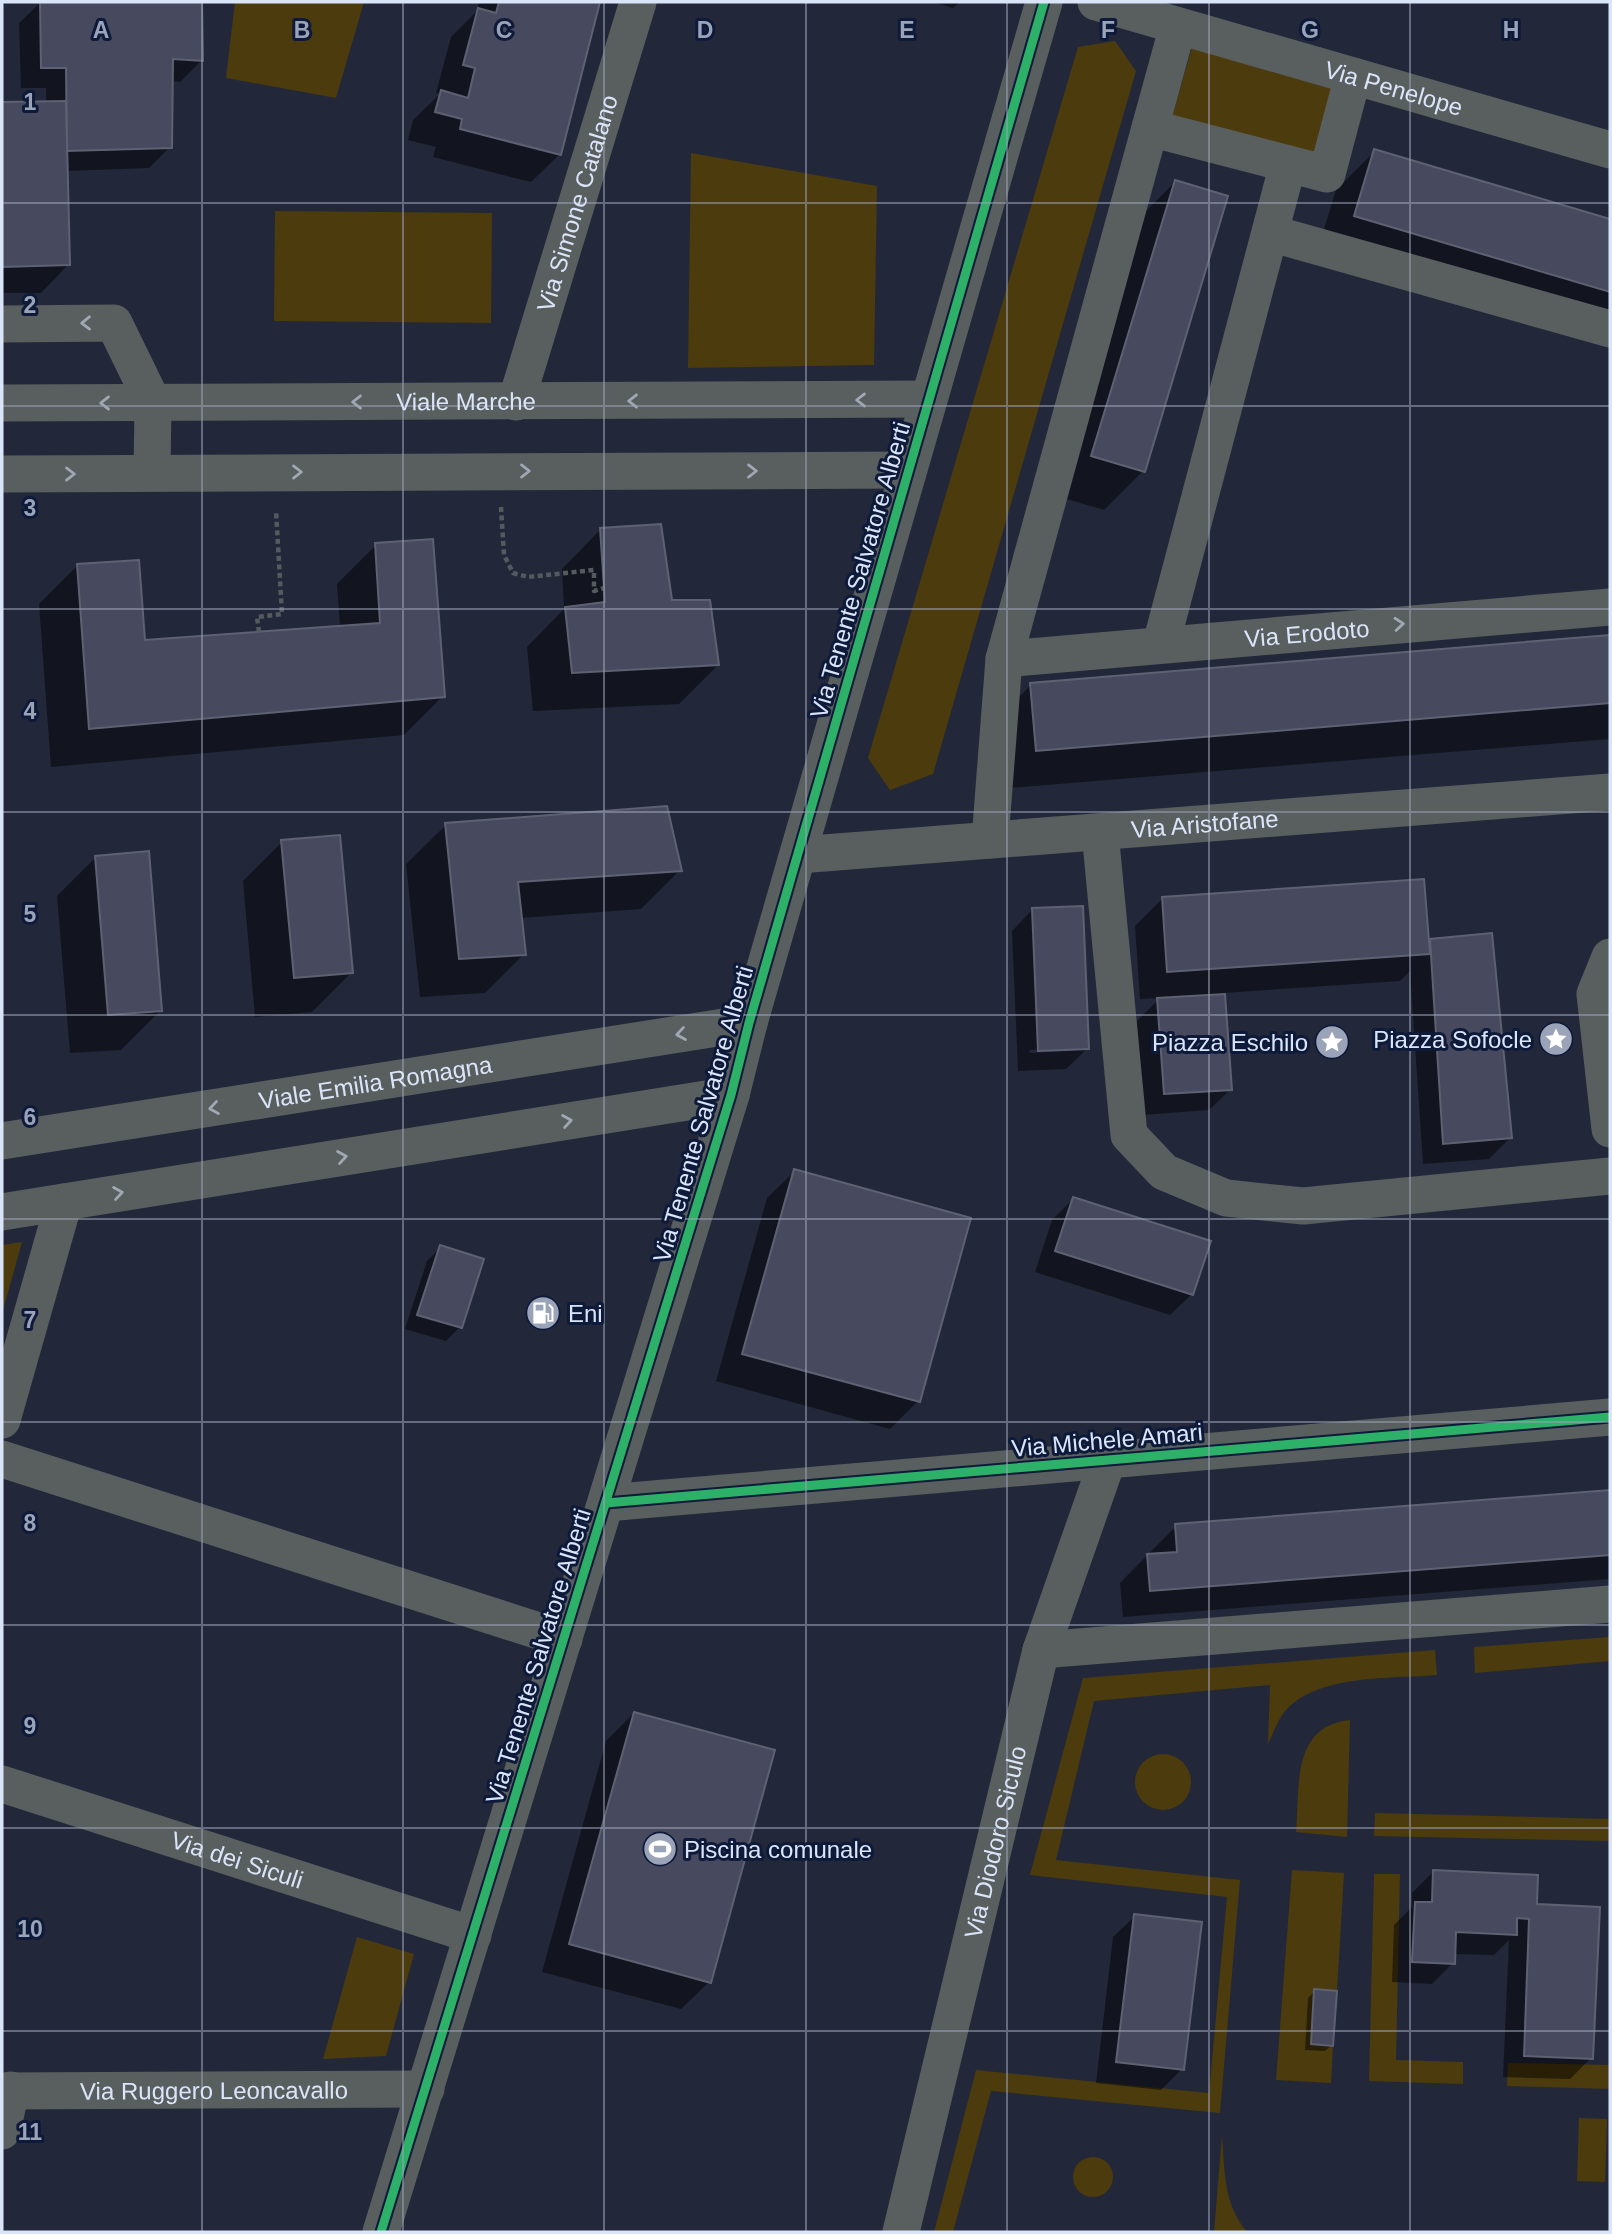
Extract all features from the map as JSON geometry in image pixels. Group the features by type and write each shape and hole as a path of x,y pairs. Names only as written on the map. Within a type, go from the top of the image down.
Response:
{"street":[{"name":"Via Simone Catalano","path":"516,402 638,2"},
{"name":"Via Tenente Salvatore Alberti","path":"381,2232 731,1095 748,1023 1044,2"},
{"name":"Via Penelope","path":"1096,2 1610,150"},
{"path":"990,840 1004,659 1178,26"},
{"path":"1150,128 1327,174 1353,76"},
{"path":"1161,644 1288,164"},
{"path":"1270,233 1610,329"},
{"path":"2,324 114,323 153,403 152,473"},
{"name":"Viale Marche","path":"2,403 929,399"},
{"path":"2,474 908,470"},
{"name":"Via Erodoto","path":"1004,659 1610,607"},
{"name":"Via Aristofane","path":"798,855 1610,792"},
{"path":"1100,832 1129,1135 1164,1172 1226,1198 1303,1206 1610,1176"},
{"path":"1610,957 1595,994 1610,1129"},
{"name":"Viale Emilia Romagna","path":"2,1142 748,1023"},
{"path":"2,1212 731,1095"},
{"path":"2,1420 64,1202"},
{"name":"Via Michele Amari","path":"606,1503 1610,1417"},
{"path":"2,1459 564,1639"},
{"name":"Via Diodoro Siculo","path":"901,2232 1041,1650 1108,1459"},
{"path":"1041,1650 1610,1604"},
{"name":"Via dei Siculi","path":"2,1784 472,1934"},
{"name":"Via Ruggero Leoncavallo","path":"6,2091 426,2090"},
{"path":"2,2131 6,2091"}],"path":[{"path":"259,632 257,617 282,614 274,472"},
{"path":"499,472 504,555 513,573 528,577 594,570 594,591 604,588"}],"shaded area":[{"path":"235,2 364,2 336,98 226,78"},
{"path":"1115,41 1136,71 933,774 890,790 868,758 1078,47"},
{"path":"1193,44 1342,87 1321,159 1172,117"},
{"path":"691,153 877,186 874,365 688,368"},
{"path":"275,211 492,213 491,323 274,321"},
{"path":"22,1242 2,1314 2,1245"},
{"path":"1610,1637 1610,1661 1475,1673 1474,1647"},
{"path":"1435,1650 1437,1675 1357,1680 1317,1690 1300,1698 1283,1714 1268,1744 1270,1685 1094,1701 1056,1860 1240,1880 1220,2113 991,2091 953,2232 934,2232 976,2070 1209,2093 1227,1897 1030,1875 1083,1678"},
{"path":"1350,1720 1347,1837 1296,1832 1299,1778 1308,1746 1317,1734 1331,1725"},
{"path":"1158,1754 1168,1754 1183,1762 1189,1771 1189,1793 1183,1802 1168,1810 1158,1810 1140,1798 1135,1787 1135,1777 1147,1759"},
{"path":"1375,1813 1610,1819 1610,1841 1374,1836"},
{"path":"1292,1870 1344,1873 1337,1991 1314,1990 1311,2044 1333,2046 1331,2083 1276,2080"},
{"path":"1374,1874 1400,1874 1396,2060 1463,2062 1463,2084 1369,2081"},
{"path":"357,1937 414,1954 386,2056 323,2059"},
{"path":"1508,2063 1610,2065 1610,2089 1507,2086"},
{"path":"1579,2118 1607,2119 1605,2182 1577,2181"},
{"path":"1222,2135 1229,2198 1247,2232 1214,2232"},
{"path":"1093,2157 1107,2163 1113,2177 1107,2191 1093,2197 1079,2191 1073,2177 1079,2163"}],"building":[{"path":"40,2 202,2 203,61 173,59 172,148 67,151 66,68 41,68"},
{"path":"499,2 600,2 561,155 460,129 462,119 435,112 441,90 468,98 475,68 463,65 478,8 496,13"},
{"path":"66,101 70,265 2,267 2,102"},
{"path":"1374,149 1610,219 1610,292 1354,216"},
{"path":"1175,180 1228,196 1145,472 1091,456"},
{"path":"661,524 672,600 710,600 719,665 572,673 565,607 605,602 600,528"},
{"path":"433,539 445,697 89,729 77,564 139,560 145,640 380,623 375,543"},
{"path":"1610,635 1610,703 1036,751 1030,683"},
{"path":"667,806 682,871 518,882 526,955 459,959 445,823"},
{"path":"340,835 353,973 294,978 281,840"},
{"path":"149,851 162,1011 108,1015 95,856"},
{"path":"1424,879 1430,954 1167,972 1162,897"},
{"path":"1083,906 1089,1049 1038,1051 1032,908"},
{"path":"1492,933 1512,1138 1443,1144 1430,939"},
{"path":"1225,994 1232,1090 1164,1094 1157,998"},
{"path":"794,1169 971,1218 920,1402 742,1354"},
{"path":"1073,1197 1211,1241 1193,1295 1055,1251"},
{"path":"440,1245 484,1259 462,1328 417,1315"},
{"path":"1610,1490 1610,1555 1150,1591 1147,1554 1177,1552 1175,1524"},
{"path":"634,1712 775,1750 711,1983 569,1944"},
{"path":"1433,1870 1538,1875 1537,1904 1600,1907 1593,2059 1524,2056 1529,1919 1517,1918 1517,1935 1456,1932 1455,1964 1412,1962 1415,1902 1432,1902"},
{"path":"1134,1914 1202,1922 1184,2070 1116,2062"},
{"path":"1314,1989 1337,1991 1333,2046 1311,2044"}],"cycle path":[{"path":"381,2232 731,1095 749,1023 1044,2"},
{"path":"606,1503 1610,1417"}],"place":[{"name":"Piazza Sofocle","path":"1556,1039"},
{"name":"Piazza Eschilo","path":"1332,1042"},
{"name":"Eni","path":"543,1313"},
{"name":"Piscina comunale","path":"660,1849"}]}
